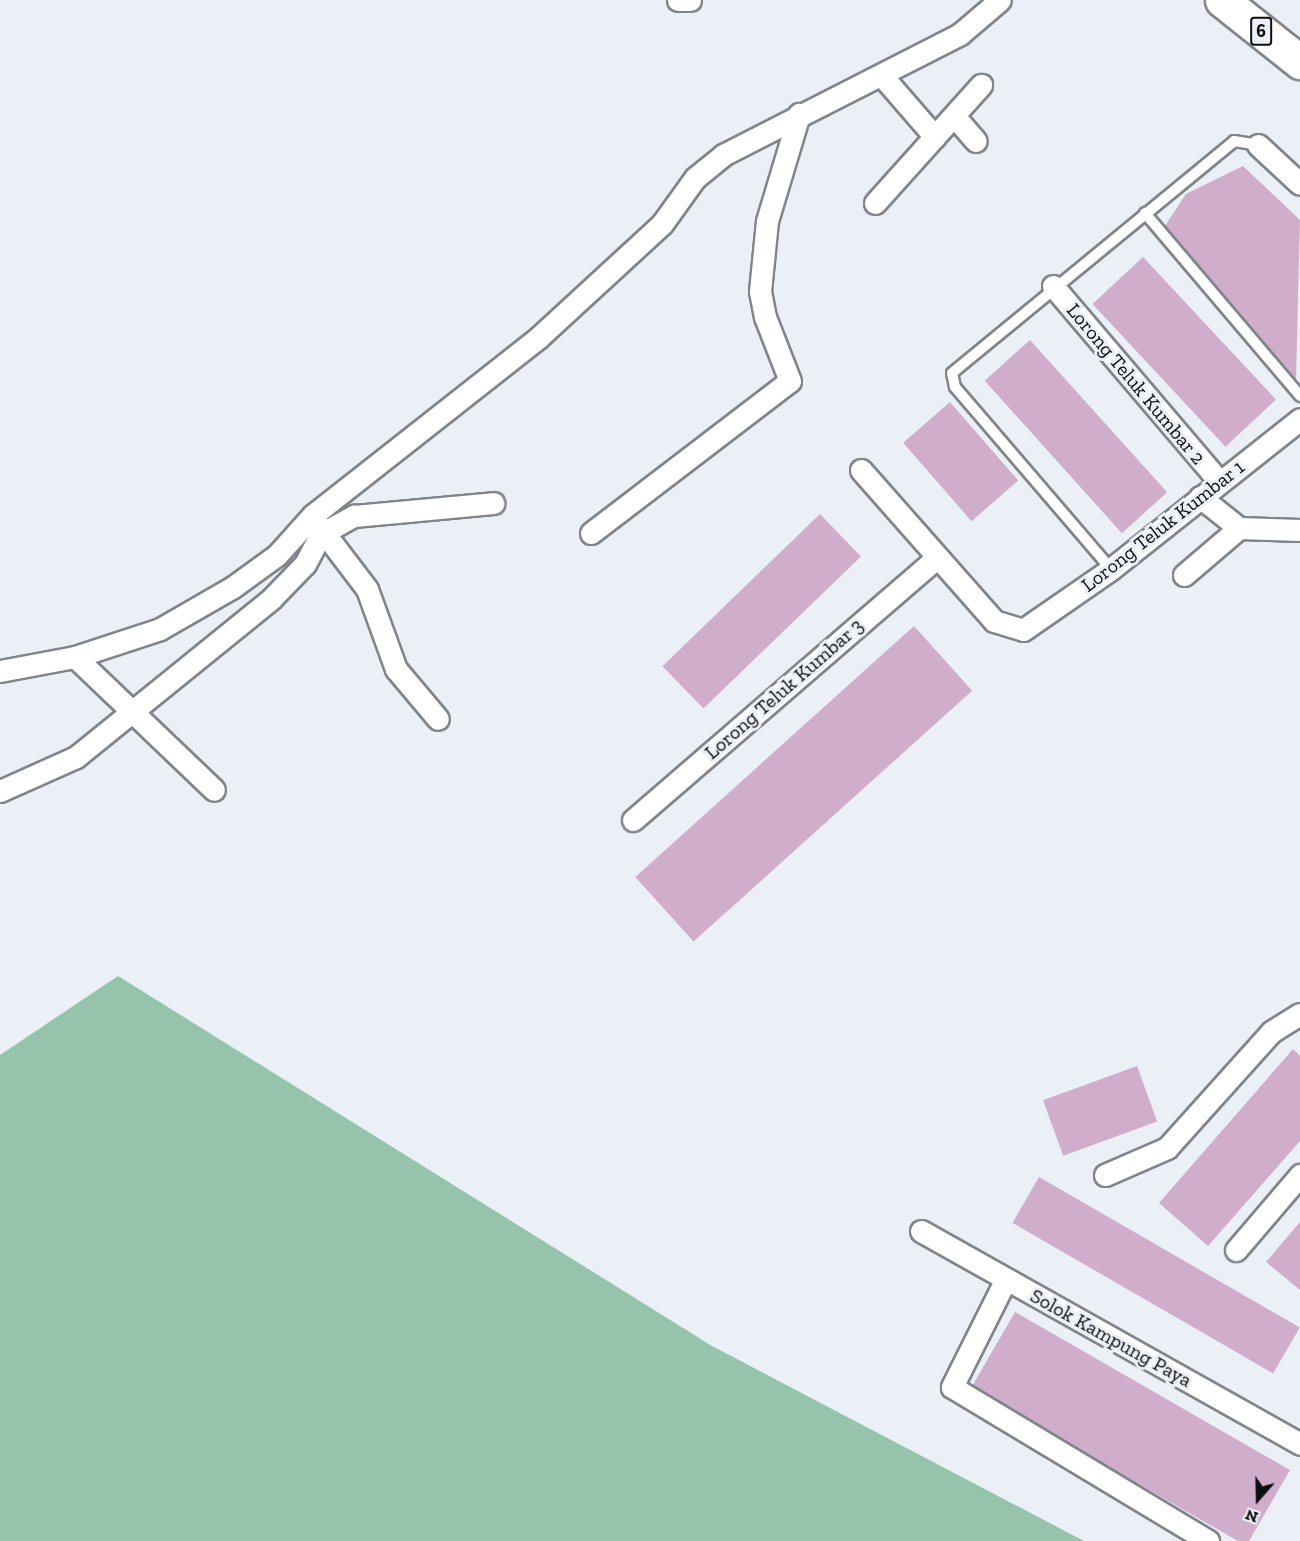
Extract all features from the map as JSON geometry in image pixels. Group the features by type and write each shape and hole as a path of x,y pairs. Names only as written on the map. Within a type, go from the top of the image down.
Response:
{"main road":[{"name":"6","path":"1222,0 1300,62"}],"street":[{"path":"678,0 690,0"},
{"path":"0,671 75,657 160,630 233,587 317,524 537,338 662,224 694,178 799,114 883,77 960,34 1000,0"},
{"path":"883,77 935,137"},
{"path":"875,203 981,85"},
{"path":"591,533 790,381 765,317 760,291 770,210 799,114"},
{"path":"954,116 976,141"},
{"path":"1258,145 1300,184"},
{"name":"Lorong Teluk Kumbar 2","path":"1053,286 1219,481"},
{"name":"Lorong Teluk Kumbar 1","path":"935,559 994,621 1023,630 1111,569 1300,419"},
{"path":"861,470 935,559"},
{"path":"1200,497 1239,528 1300,530"},
{"path":"317,524 354,516 493,503"},
{"path":"0,791 76,757 127,711 272,598 305,564 317,524"},
{"path":"317,524 367,589 385,650 438,720"},
{"path":"1184,575 1239,528"},
{"name":"Lorong Teluk Kumbar 3","path":"633,820 935,559"},
{"path":"75,657 127,711 214,790"},
{"path":"1105,1175 1167,1148 1271,1032 1300,1014"},
{"path":"1236,1250 1300,1175"},
{"name":"Solok Kampung Paya","path":"921,1231 1300,1444"},
{"path":"1006,1279 952,1387 1208,1541"}],"lane":[{"path":"1111,569 952,380 957,364 1234,141 1258,145"},
{"path":"1145,213 1300,396"}],"green space":[{"path":"118,976 712,1346 1084,1541 0,1541 0,1055"}],"building":[{"path":"1243,166 1300,220 1296,379 1161,232 1186,194"},
{"path":"1143,257 1276,400 1226,447 1093,304"},
{"path":"1030,340 1167,492 1122,533 985,381"},
{"path":"950,402 1018,480 971,521 903,443"},
{"path":"820,514 861,556 703,709 662,666"},
{"path":"914,626 972,691 694,942 635,877"},
{"path":"1293,1049 1300,1056 1300,1141 1208,1246 1159,1203"},
{"path":"1137,1066 1157,1121 1063,1156 1043,1100"},
{"path":"1039,1177 1300,1328 1273,1373 1012,1223"},
{"path":"1300,1222 1300,1290 1266,1262"},
{"path":"1015,1312 1290,1470 1249,1541 1238,1541 971,1388"}]}
